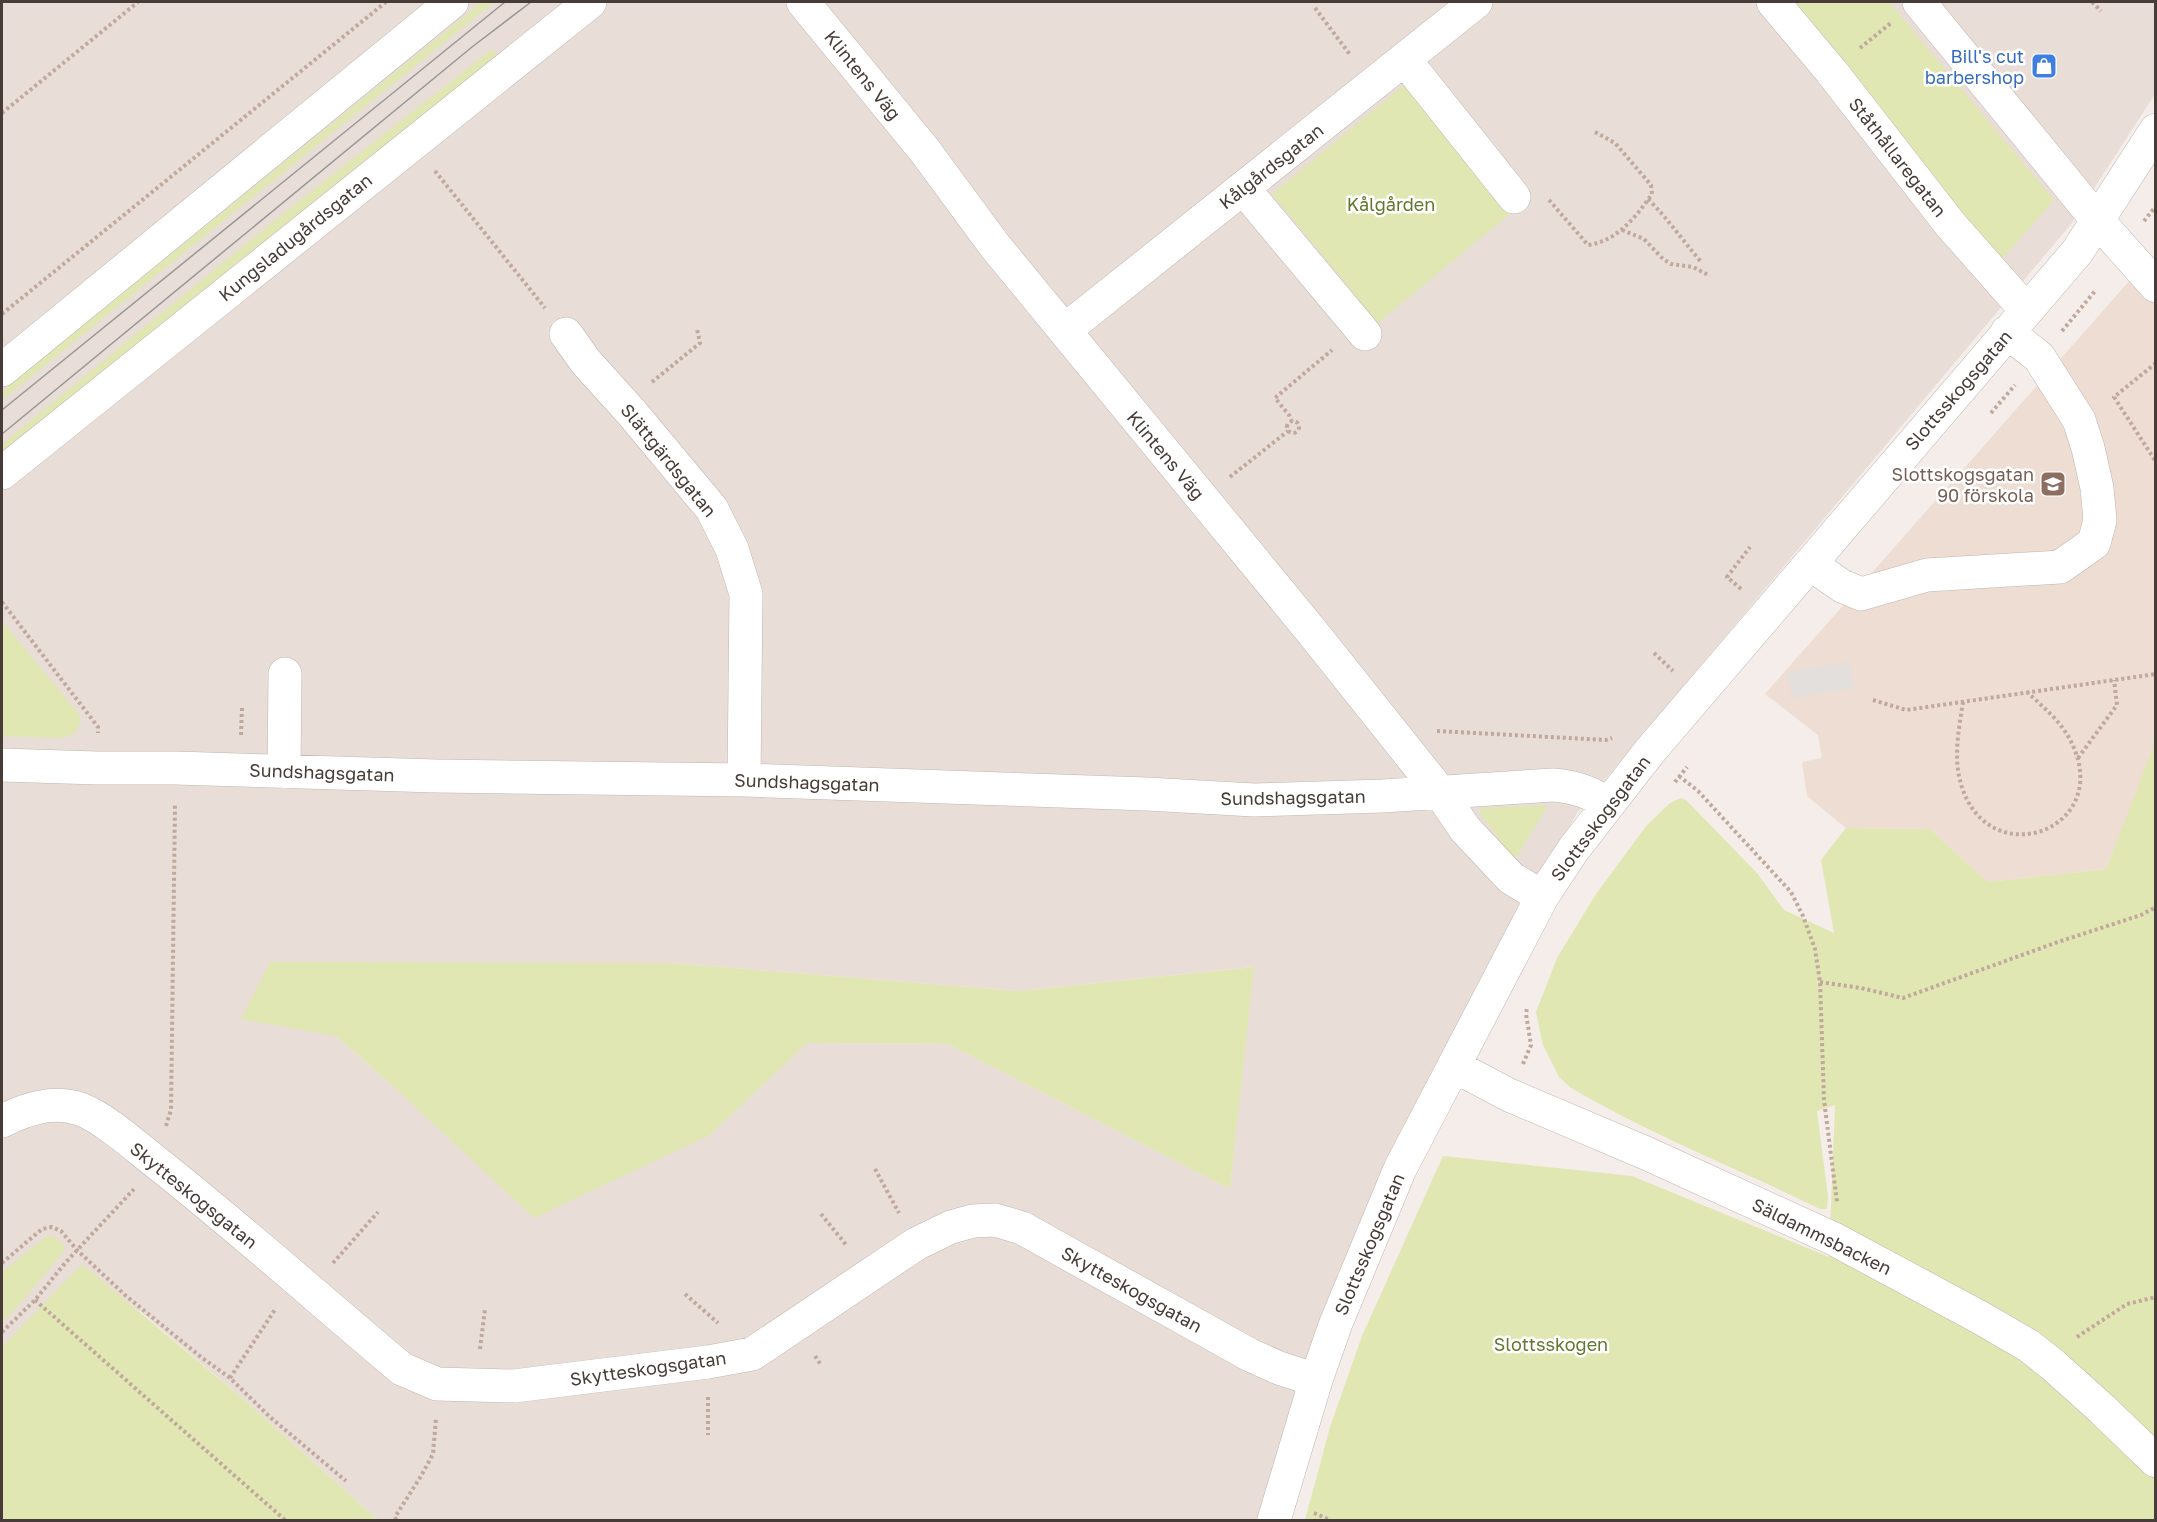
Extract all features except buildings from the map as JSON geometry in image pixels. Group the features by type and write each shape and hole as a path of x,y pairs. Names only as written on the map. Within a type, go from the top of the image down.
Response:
{"street":[{"path":"2,370 453,2"},
{"name":"Kungsladugårdsgatan","path":"2,474 590,2"},
{"name":"Klintens Väg","path":"803,2 925,151 995,246 1439,791 1465,829 1511,878 1542,897"},
{"name":"Kålgårdsgatan","path":"1065,330 1476,2"},
{"name":"Ståthållaregatan","path":"1773,2 1831,71 1950,224 2039,357"},
{"path":"1919,2 2098,221 2156,286"},
{"path":"1405,60 1514,197"},
{"name":"Slottsskogsgatan","path":"1274,1521 1316,1380 1336,1323 1400,1168 1542,897 1573,850 1650,751 2078,252 2156,130"},
{"path":"1244,188 1362,331"},
{"name":"Slättgärdsgatan","path":"566,334 586,362 712,509 732,549 746,594 744,780"},
{"path":"1810,564 1842,586 1861,594 1927,575 2060,567 2094,543 2100,520 2097,488 2088,448 2079,420 2039,357"},
{"path":"284,772 285,674"},
{"name":"Sundshagsgatan","path":"2,765 744,780 1147,794 1254,800 1383,796 1553,785 1572,787 1587,792 1609,804"},
{"name":"Säldammsbacken","path":"1454,1066 1509,1095 1648,1154 1834,1239 1991,1324 2029,1346 2053,1365 2156,1461"},
{"name":"Skytteskogsgatan","path":"2,1121 22,1111 52,1105 80,1110 103,1122 202,1199 402,1369 437,1384 514,1386 708,1362 752,1354 916,1244 951,1227 973,1221 995,1220 1022,1228 1250,1355 1279,1368 1316,1380"}],"path":[{"path":"2,113 138,2"},
{"path":"2,314 386,2"},
{"path":"2092,2 2097,4 2101,11"},
{"path":"1316,8 1373,86"},
{"path":"1831,71 1891,22"},
{"path":"1547,197 1588,246 1622,230 1652,194 1651,184 1615,143 1595,132"},
{"path":"429,163 566,334"},
{"path":"1648,199 1670,221 1702,263"},
{"path":"1986,418 2088,301 2156,206"},
{"path":"1622,230 1644,239 1671,264 1694,267 1710,276"},
{"path":"624,404 700,344 697,329"},
{"path":"1288,431 1296,432 1299,428 1275,398 1362,331"},
{"path":"2156,363 2114,397 2156,462"},
{"path":"1202,498 1288,431 1288,426 1292,422"},
{"path":"1744,592 1727,577 1750,547"},
{"path":"2,602 98,728 97,768"},
{"path":"1654,653 1674,672"},
{"path":"1666,680 1680,665"},
{"path":"1874,700 1906,710 2156,674"},
{"path":"2078,759 2116,705 2114,680"},
{"path":"1963,702 1958,755 1961,784 1969,802 1979,817 1992,827 2004,832 2025,835 2040,833 2055,826 2067,816 2075,804 2079,791 2080,771 2078,759 2068,736 2053,716 2027,692"},
{"path":"241,740 242,708"},
{"path":"1398,740 1413,724 1423,731 1606,740 1618,734"},
{"path":"1672,785 1693,760"},
{"path":"171,1110 176,768"},
{"path":"1698,791 1791,892 1815,949 1820,982 1824,1100 1839,1215 1834,1239"},
{"path":"1820,982 1861,988 1903,998 2058,942 2141,915 2156,907"},
{"path":"1509,1095 1531,1045 1526,1014 1528,1004"},
{"path":"2,1332 35,1300 156,1163"},
{"path":"875,1169 916,1244"},
{"path":"327,1269 378,1212"},
{"path":"2,1263 42,1229 52,1227 61,1231 77,1250 125,1295 230,1378 270,1417 346,1481"},
{"path":"230,1378 295,1279"},
{"path":"2053,1365 2076,1338 2108,1316 2127,1304 2156,1297"},
{"path":"35,1300 285,1521"},
{"path":"478,1360 485,1309"},
{"path":"396,1521 395,1517 432,1454 437,1384"}],"shaded area":[{"path":"2,2 2155,2 2155,94 2071,224 1577,813 1454,1037 1314,1339 1257,1520 378,1520 242,1398 140,1311 13,1336 2,1347","holes":["671,963 1018,991 1253,967 1230,1189 948,1044 806,1043 710,1135 394,1087 336,1036"]},
{"name":"Slottskogsgatan 90 förskola","path":"2146,262 2156,273 2155,745 2106,869 1988,882 1930,829 1846,828 1807,796 1802,762 1822,758 1818,735 1765,694"},
{"path":"1849,662 1854,688 1792,698 1788,672"}],"green space":[{"path":"482,2 494,2 2,400 2,391"},
{"path":"1792,2 1889,2 2054,200 1998,264"},
{"path":"492,49 500,59 375,152 2,455 2,444 270,224"},
{"name":"Kålgården","path":"1405,84 1511,213 1378,323 1272,194"},
{"path":"2,621 79,714 80,723 76,732 60,738 2,736"},
{"name":"Slottsskogen","path":"2154,745 2155,1520 1305,1520 1330,1427 1362,1336 1443,1156 1632,1176 1829,1257 1835,1105 1817,1111 1828,1197 1827,1209 1820,1209 1663,1136 1571,1088 1559,1077 1543,1045 1536,1012 1557,958 1596,894 1647,825 1670,803 1681,798 1686,800 1757,873 1784,910 1834,933 1821,860 1846,828 1930,829 1988,882 2106,869"},
{"path":"1542,805 1547,807 1514,859 1479,812 1481,808"},
{"path":"270,962 671,963 1018,991 1254,967 1230,1189 948,1044 807,1043 710,1135 534,1218 336,1036 241,1019"},
{"path":"47,1236 55,1236 65,1248 62,1254 2,1322 2,1272"},
{"path":"82,1264 242,1398 378,1520 2,1520 2,1347"}],"tram line":[{"path":"2,410 505,2"},
{"path":"2,434 472,47 531,2"}],"place":[{"name":"Bill's cut barbershop","path":"2044,66"},
{"name":"Slottskogsgatan 90 förskola","path":"2053,484"}]}
